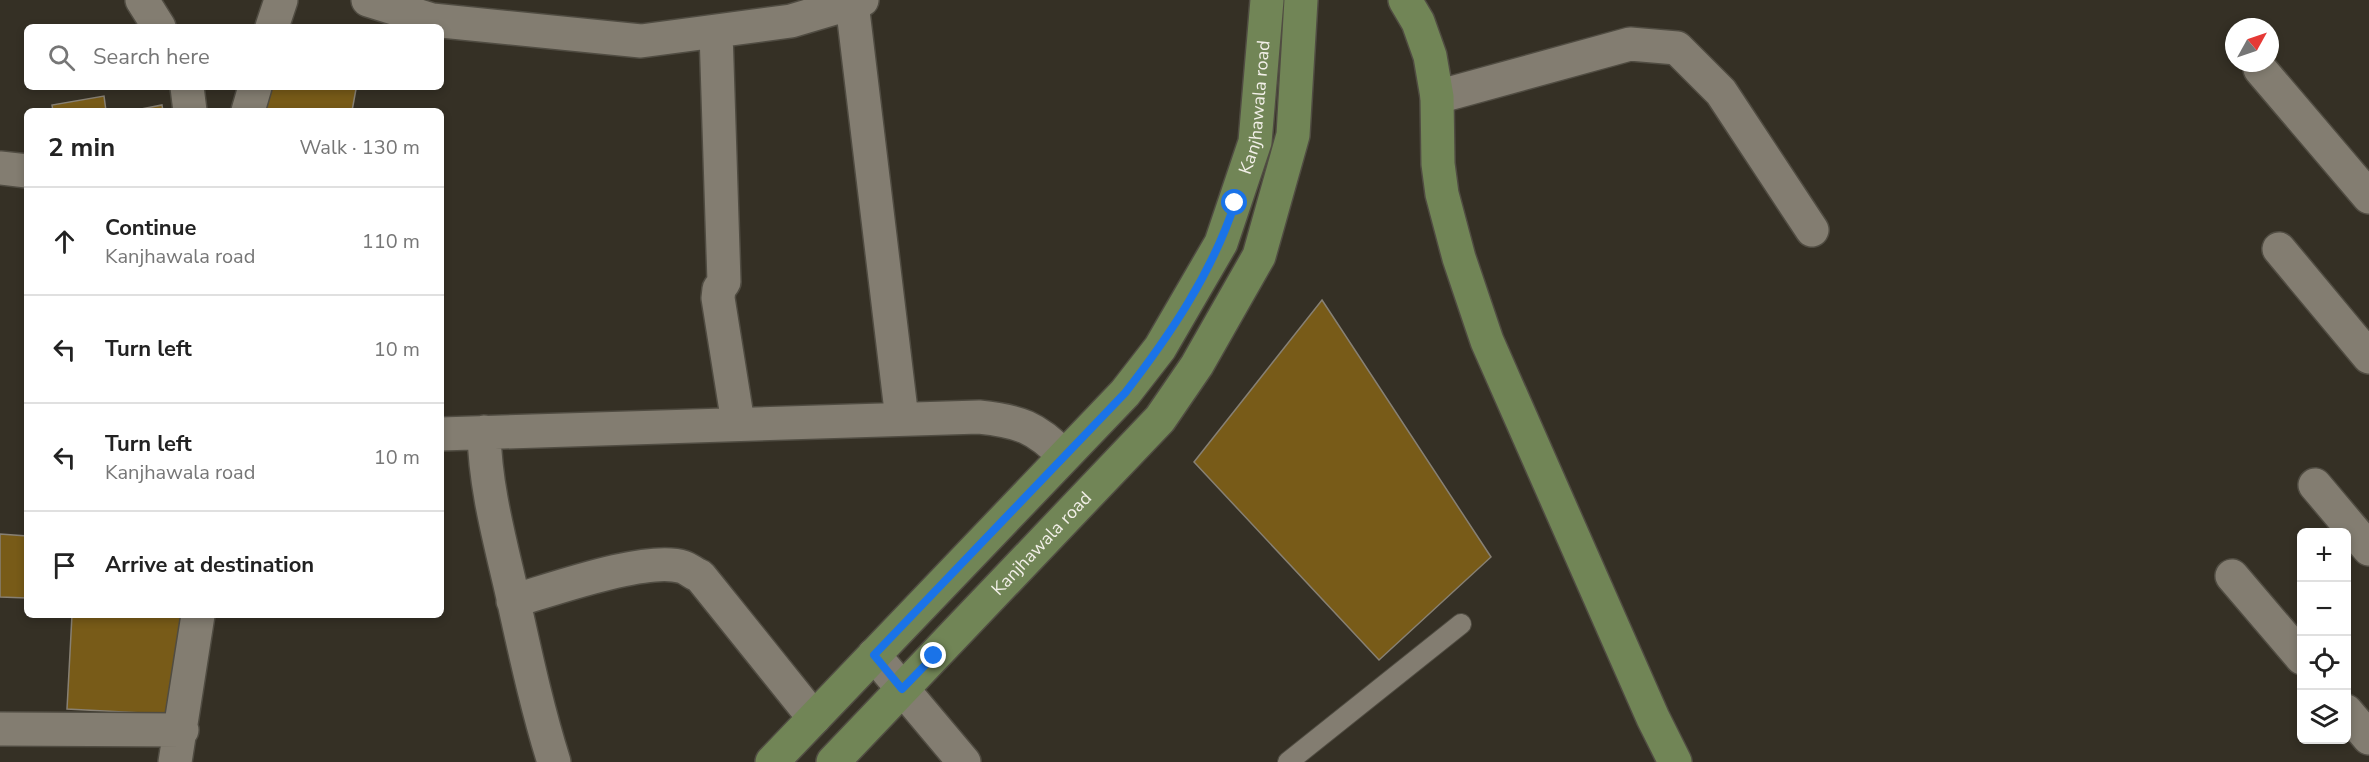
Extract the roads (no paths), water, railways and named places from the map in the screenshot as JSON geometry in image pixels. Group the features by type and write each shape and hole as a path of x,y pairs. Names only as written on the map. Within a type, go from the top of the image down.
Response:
{"main road":[{"name":"Kanjhawala road","path":"772,762 1125,393 1160,348 1221,243 1255,142 1267,0"},
{"name":"Kanjhawala road","path":"833,762 1160,419 1197,365 1259,256 1293,135 1301,0"},
{"path":"1405,0 1418,22 1424,39 1437,97 1438,164 1442,194 1459,258 1487,341 1653,718 1675,762"}],"street":[{"path":"142,0 157,24"},
{"path":"273,24 281,0"},
{"path":"368,0 432,20 641,40 791,21 857,2 902,419"},
{"path":"716,32 724,282 719,289 718,298 738,423"},
{"path":"1437,97 1630,44 1677,48 1722,92 1812,230"},
{"path":"2263,72 2369,197"},
{"path":"187,90 190,108"},
{"path":"249,108 254,90"},
{"path":"0,168 24,171"},
{"path":"2279,249 2369,357"},
{"path":"444,434 979,417 1006,420 1029,427 1047,438 1064,456"},
{"path":"484,432 485,470 539,715 554,762"},
{"path":"2315,485 2369,549"},
{"path":"513,601 624,570 661,565 682,567 700,576 814,718"},
{"path":"2232,576 2297,653"},
{"path":"175,762 182,730 198,618"},
{"path":"874,655 964,762"},
{"path":"2351,717 2369,738"},
{"path":"0,729 182,730"}],"lane":[{"path":"1288,762 1461,624"}]}
